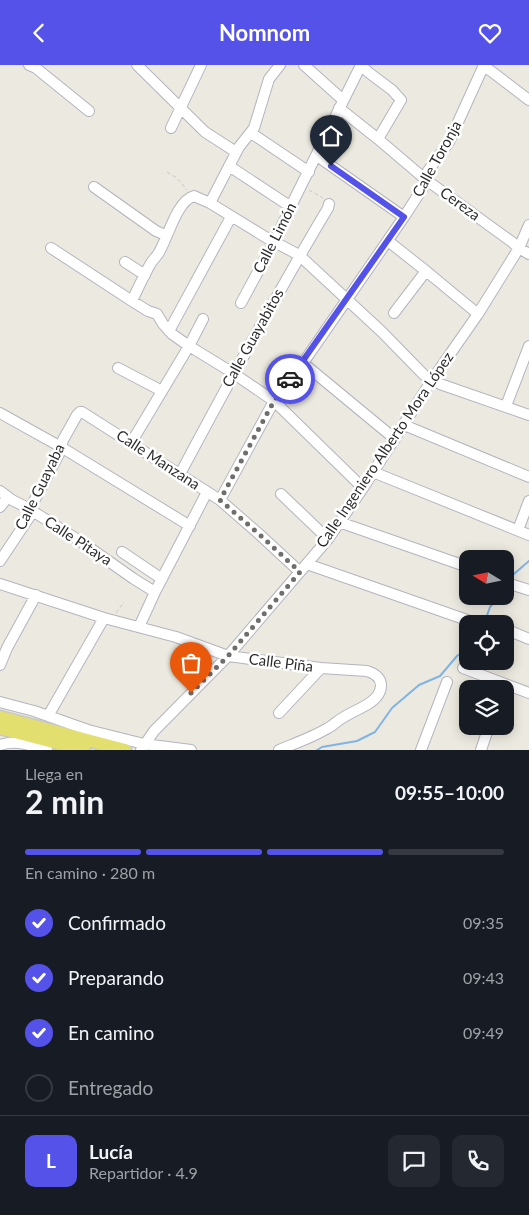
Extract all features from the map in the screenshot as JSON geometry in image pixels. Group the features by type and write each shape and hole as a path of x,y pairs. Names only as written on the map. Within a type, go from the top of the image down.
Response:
{"main road":[{"path":"0,717 125,750"},
{"path":"0,728 84,750"}],"street":[{"path":"137,65 180,109 205,131 236,153"},
{"path":"171,127 201,65"},
{"path":"210,203 242,142 251,133 256,123 269,79 280,65"},
{"name":"Cereza","path":"304,65 378,139 425,179 520,244 529,254"},
{"path":"361,65 402,100 378,139"},
{"name":"Calle Limón","path":"241,303 289,213 361,65"},
{"path":"483,65 529,100"},
{"name":"Calle Toronja","path":"220,500 274,401 303,363 424,186 428,171 452,135 483,65"},
{"path":"33,66 88,111"},
{"path":"251,133 309,172"},
{"path":"317,156 404,217"},
{"path":"229,167 285,203 292,205"},
{"path":"94,187 156,231 167,234"},
{"path":"132,301 152,261 159,254 178,212 186,201 194,196 210,203 274,242 300,255 382,332 424,375 432,380 529,415"},
{"name":"Calle Guayabitos","path":"180,474 233,373 329,204"},
{"path":"169,331 231,217"},
{"name":"Calle Ingeniero Alberto Mora López","path":"143,747 154,731 228,656 328,539 432,380 478,314 520,244 529,225"},
{"path":"388,241 478,314"},
{"path":"51,247 132,301 157,314 169,331 189,346 274,401 363,488"},
{"path":"125,262 144,275"},
{"path":"394,313 426,271"},
{"path":"131,443 203,319"},
{"path":"506,406 529,346"},
{"path":"303,363 395,439"},
{"path":"118,368 162,391"},
{"name":"Calle Manzana","path":"80,412 220,500 300,572"},
{"name":"Calle Guayaba","path":"0,561 30,516 32,505 59,454 63,440 80,412"},
{"path":"0,413 61,447 190,526"},
{"path":"404,425 529,477"},
{"path":"373,472 529,535"},
{"path":"139,627 207,492"},
{"path":"0,507 4,494"},
{"name":"Calle Pitaya","path":"4,494 80,541 155,592"},
{"path":"281,494 328,539"},
{"path":"518,529 529,501"},
{"path":"339,523 459,564"},
{"path":"122,552 162,579"},
{"path":"307,564 459,617"},
{"name":"Calle Piña","path":"0,584 108,619 176,637 235,658 366,671 380,679 382,685 372,701 342,717 330,728 279,750"},
{"path":"514,585 529,591"},
{"path":"0,665 7,648 36,595"},
{"path":"48,716 108,619"},
{"path":"514,633 529,639"},
{"path":"279,713 321,667"},
{"path":"467,670 489,680"},
{"path":"422,750 447,682"},
{"path":"514,689 529,693"},
{"path":"0,702 34,711 143,747 191,750"},
{"path":"481,750 486,735"},
{"path":"4,746 17,742 47,750"}],"path":[{"path":"167,173 178,179 192,197"},
{"path":"302,185 329,204"},
{"path":"108,619 124,601"}],"waterway":[{"path":"514,574 529,561"},
{"path":"487,615 492,605"},
{"path":"317,750 322,747 357,741 375,732 392,708 419,685 440,676 459,655"}],"way so far":[{"path":"191,693 228,656 300,572 220,500 274,401 290,379"}],"route":[{"path":"290,379 404,217 331,166"}]}
